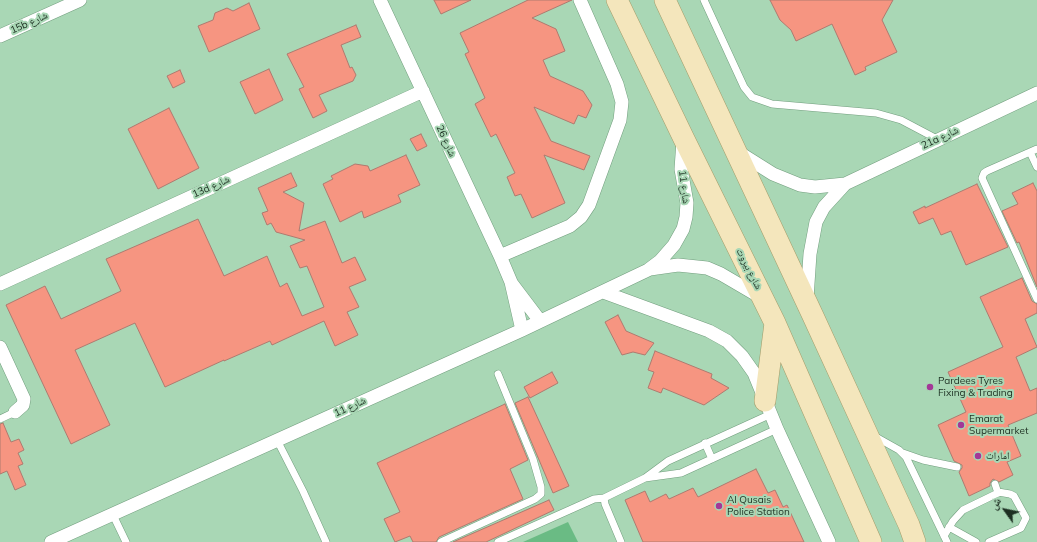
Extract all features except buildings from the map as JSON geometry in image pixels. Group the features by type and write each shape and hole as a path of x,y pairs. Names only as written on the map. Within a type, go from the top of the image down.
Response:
{"main road":[{"name":"شارع بيروت","path":"617,0 684,139 764,299 871,542"},
{"path":"665,0 807,303 915,542"},
{"path":"768,408 775,323"}],"street":[{"name":"15b شارع","path":"0,36 80,0"},
{"name":"شارع 26","path":"380,0 500,256 510,282 522,330"},
{"path":"500,256 570,226 581,217 589,205 620,120 622,102 617,84 580,0"},
{"name":"13d شارع","path":"0,284 423,91"},
{"name":"21a شارع","path":"735,150 772,174 800,185 815,187 844,184 1037,93"},
{"name":"شارع 11","path":"53,542 522,330 648,270 660,261 674,245 683,229 687,203 681,169 684,139"},
{"name":"21a شارع","path":"807,303 810,254 816,222 824,207 844,184"},
{"name":"شارع 11","path":"648,270 678,265 707,268 721,274 764,299"},
{"name":"شارع 26","path":"510,282 540,321"},
{"path":"603,292 699,327 719,336 735,348 749,365 829,542"},
{"path":"0,347 24,399 23,405 15,412"}],"lane":[{"path":"704,0 744,87 752,97 772,104 882,114 901,120 937,139"},
{"path":"1037,167 1034,150 984,172 982,178 1037,299"},
{"path":"441,542 535,499 541,494 541,487 533,459 498,374"},
{"path":"498,542 594,499 604,498 645,478 668,461 705,443 768,408"},
{"path":"0,419 15,412"},
{"path":"645,478 672,475 712,459 777,429"},
{"path":"866,431 903,453 923,460 957,467"},
{"path":"277,440 303,491 326,542"},
{"path":"705,443 712,459"},
{"path":"903,453 946,539"},
{"path":"995,484 998,492"},
{"path":"946,539 949,527 963,510 998,492 1006,492 1014,496 1026,518 1021,528 989,542"},
{"path":"604,498 605,504 622,542"},
{"path":"113,515 126,542"},
{"path":"949,527 976,542"}],"green space":[{"path":"568,522 578,542 523,542"}],"place":[{"name":"Pardees Tyres Fixing & Trading","path":"930,387"},
{"name":"Emarat Supermarket","path":"961,425"},
{"name":"امارات","path":"978,456"},
{"name":"Al Qusais Police Station","path":"719,506"}]}
